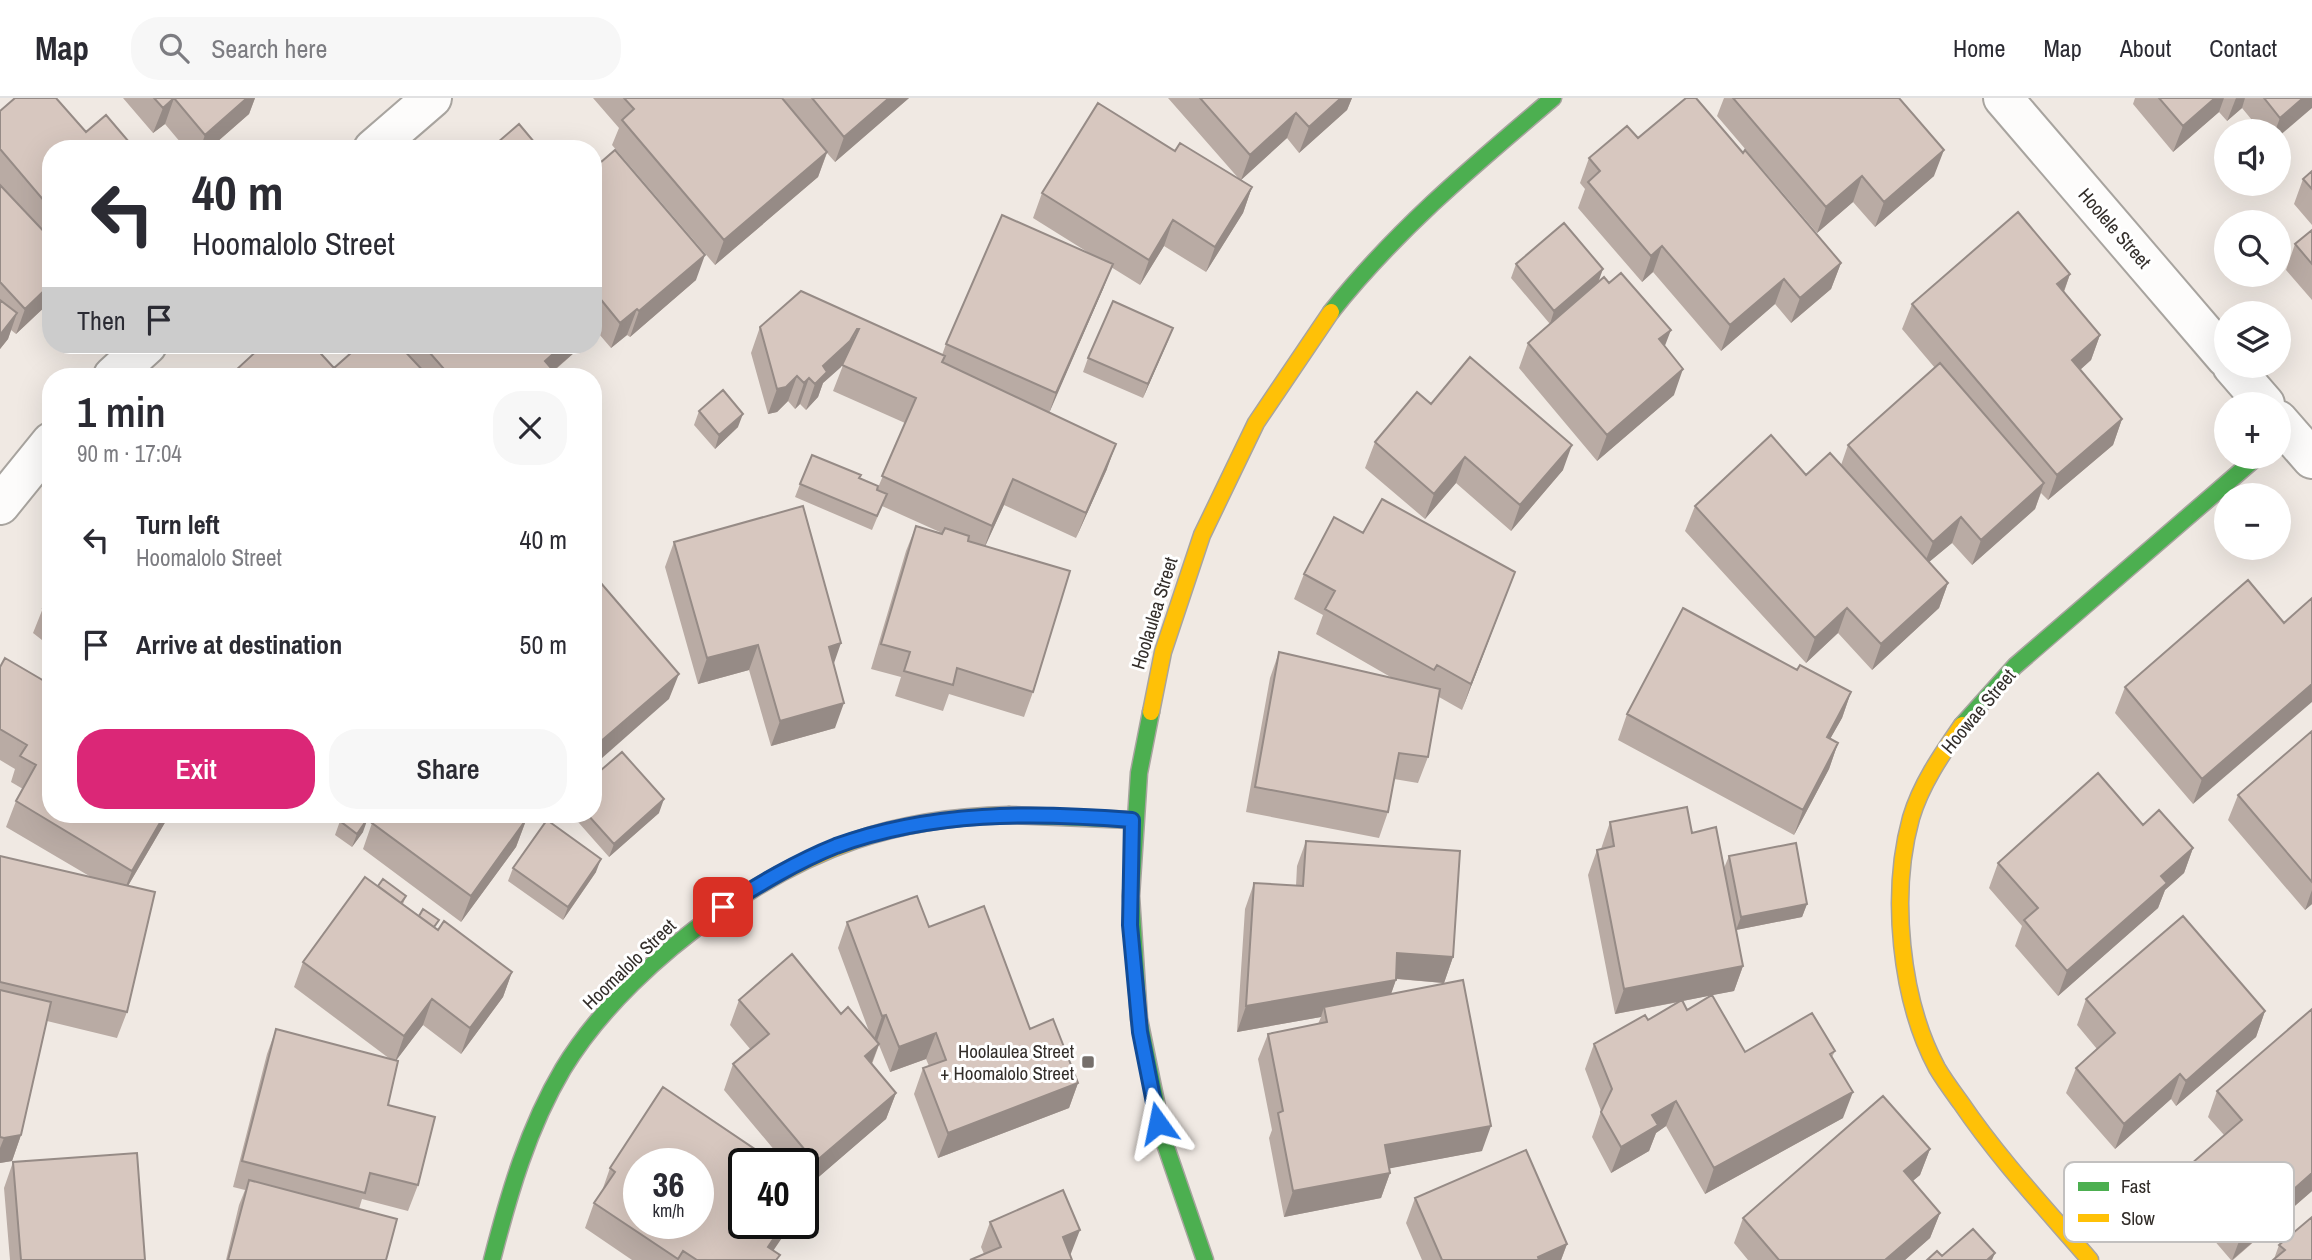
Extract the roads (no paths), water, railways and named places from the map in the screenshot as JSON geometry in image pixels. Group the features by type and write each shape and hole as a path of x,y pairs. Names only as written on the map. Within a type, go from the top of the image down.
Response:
{"street":[{"path":"383,140 432,98"},
{"name":"Hoolaulea Street","path":"1205,1260 1179,1194 1158,1123 1140,1032 1130,925 1132,820 1145,721 1168,629 1196,547 1231,468 1276,390 1326,317 1383,250 1444,192 1553,98"},
{"name":"Hoolele Street","path":"2003,98 2214,344"},
{"path":"122,368 137,354"},
{"path":"2242,378 2253,392"},
{"path":"0,505 42,453"},
{"name":"Hoowae Street","path":"2064,1230 1983,1135 1937,1068 1912,1004 1901,941 1900,881 1912,818 1931,770 1962,725 2015,666 2243,469"},
{"name":"Hoomalolo Street","path":"492,1260 507,1201 535,1126 555,1084 579,1044 630,987 671,948 723,907 781,871 835,847 884,831 941,819 1003,815 1053,814 1132,820"},
{"name":"Hoowae Street","path":"2075,1242 2090,1260"}],"place":[{"name":"Hoolaulea Street + Hoomalolo Street","path":"1088,1062"}]}
